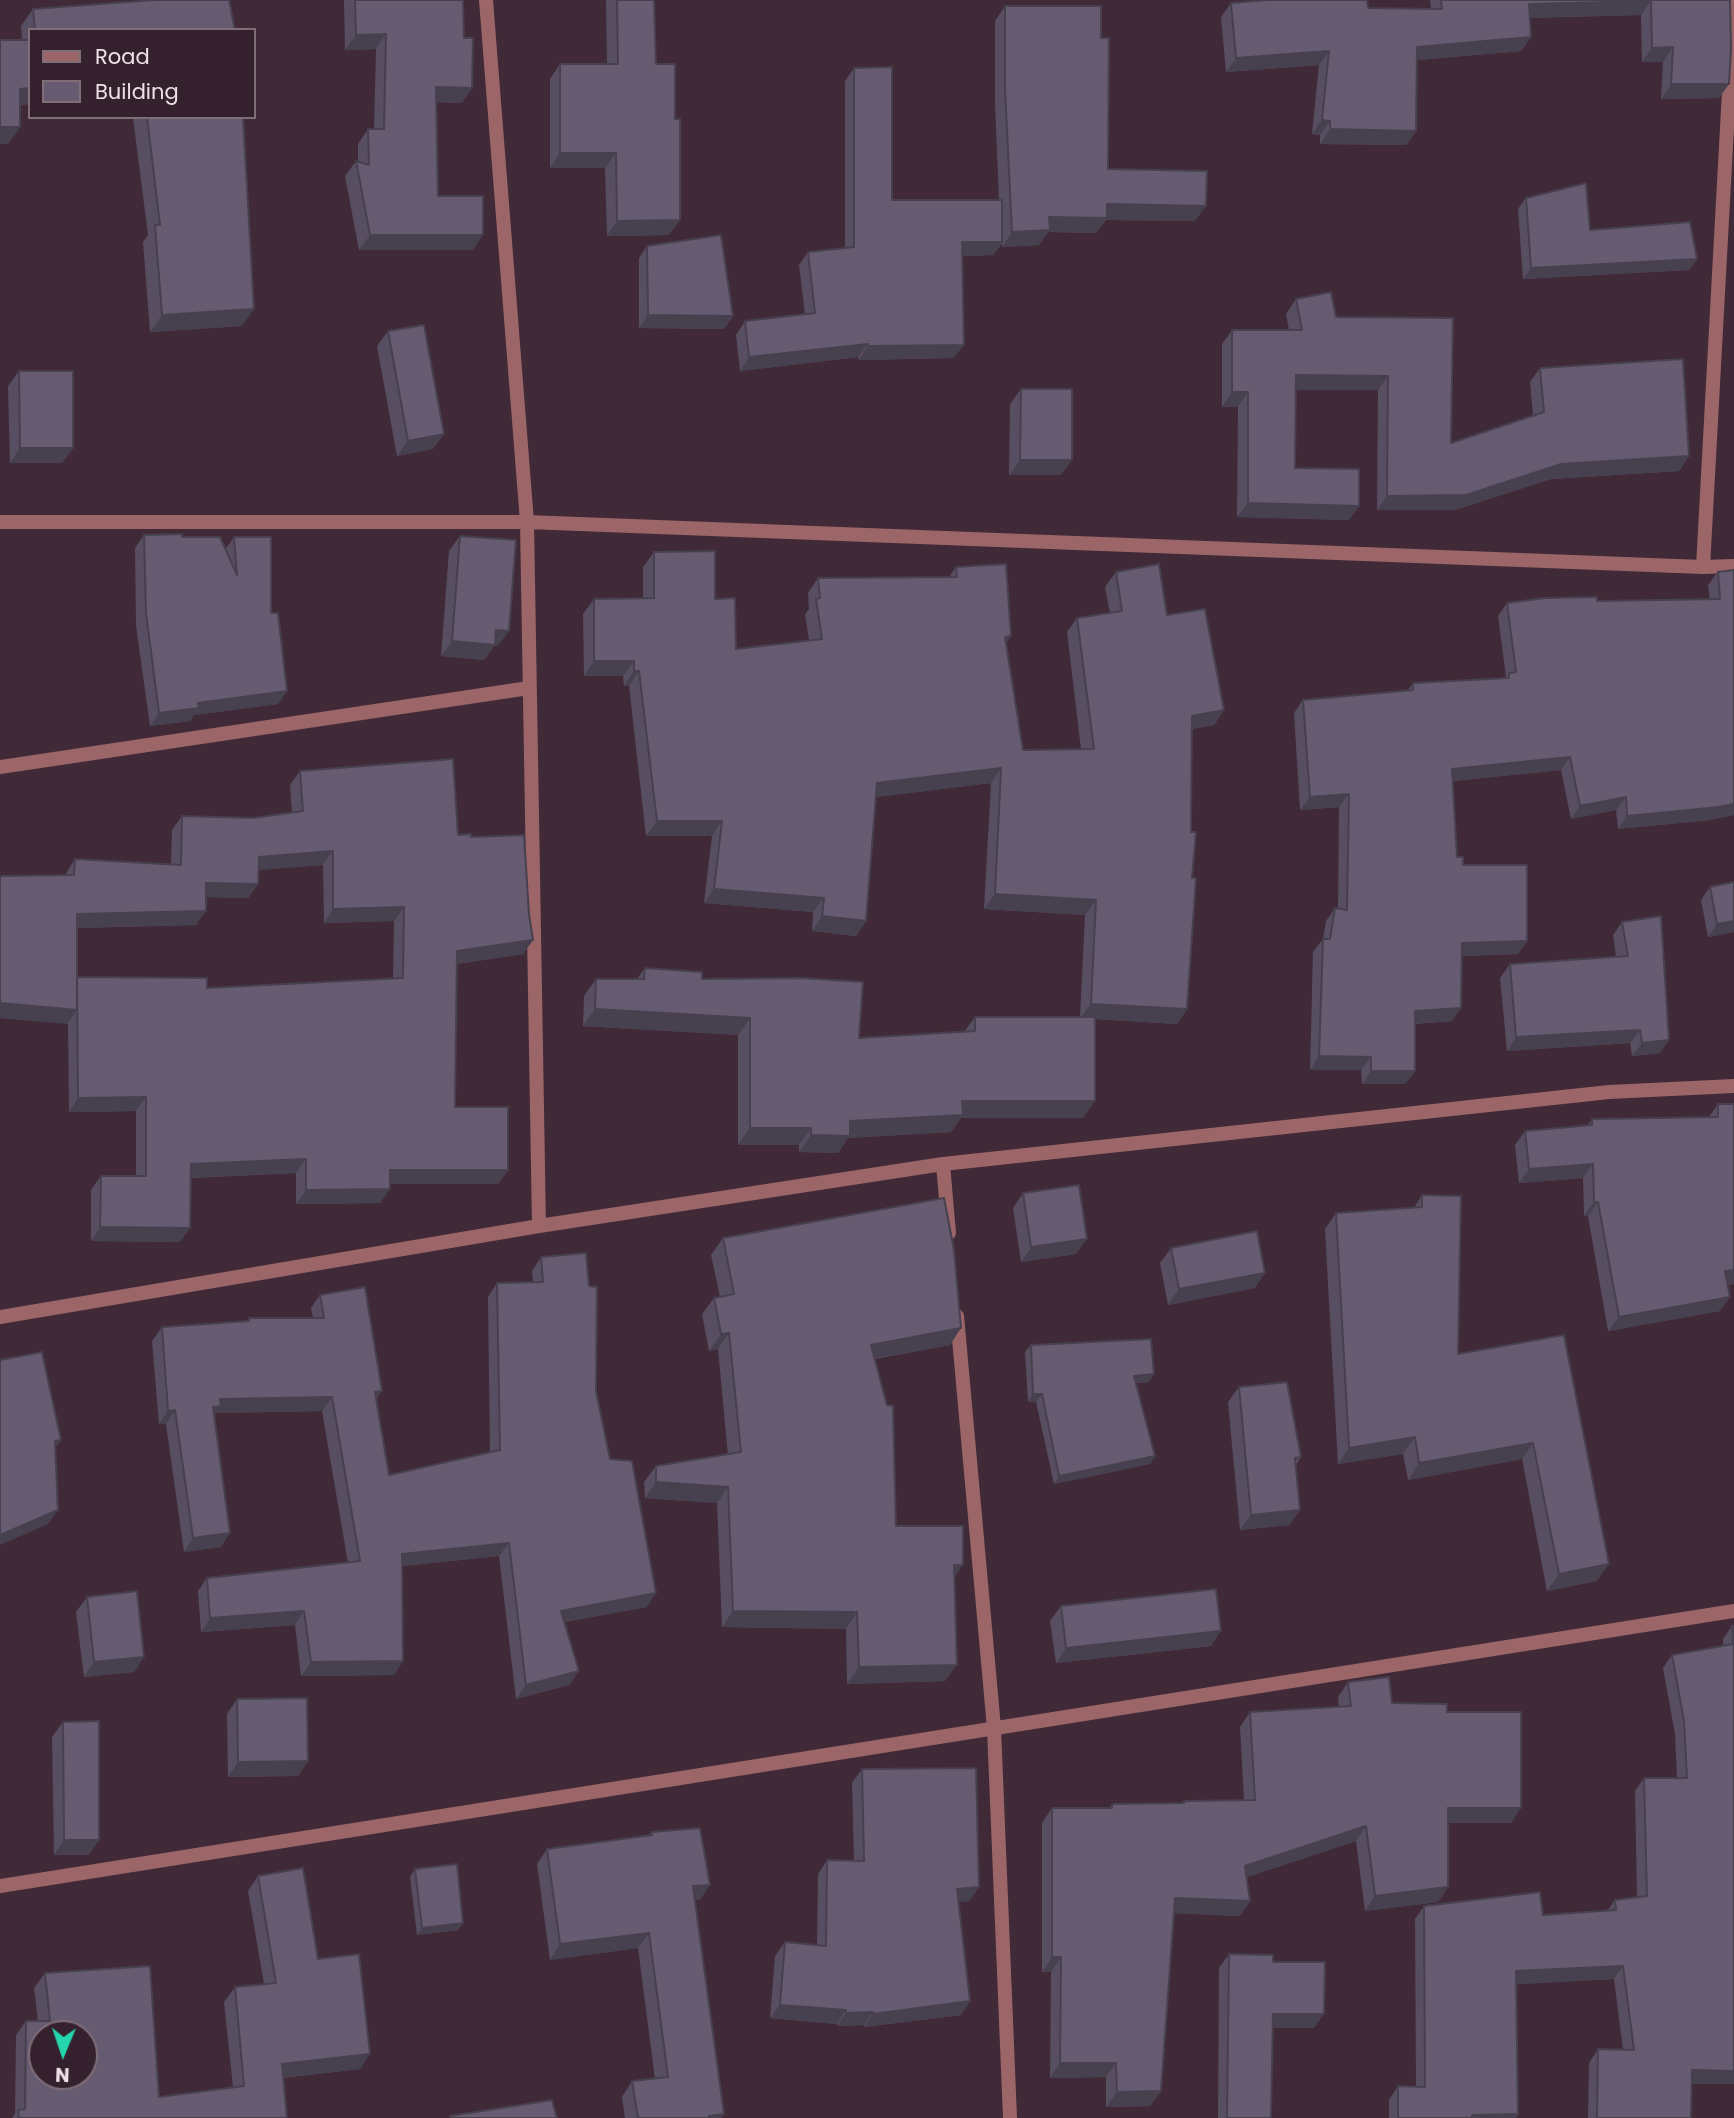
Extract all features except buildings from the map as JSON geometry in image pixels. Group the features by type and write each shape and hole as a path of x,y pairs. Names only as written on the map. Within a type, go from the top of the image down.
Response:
{"street":[{"path":"486,0 527,522 540,1226"},
{"path":"1703,566 1734,0"},
{"path":"0,522 527,522 1734,566"},
{"path":"0,767 529,688"},
{"path":"0,1317 540,1226 943,1164 1609,1092 1734,1086"},
{"path":"943,1164 951,1246"},
{"path":"956,1301 994,1728 1010,2118"},
{"path":"0,1886 1734,1611"}]}
